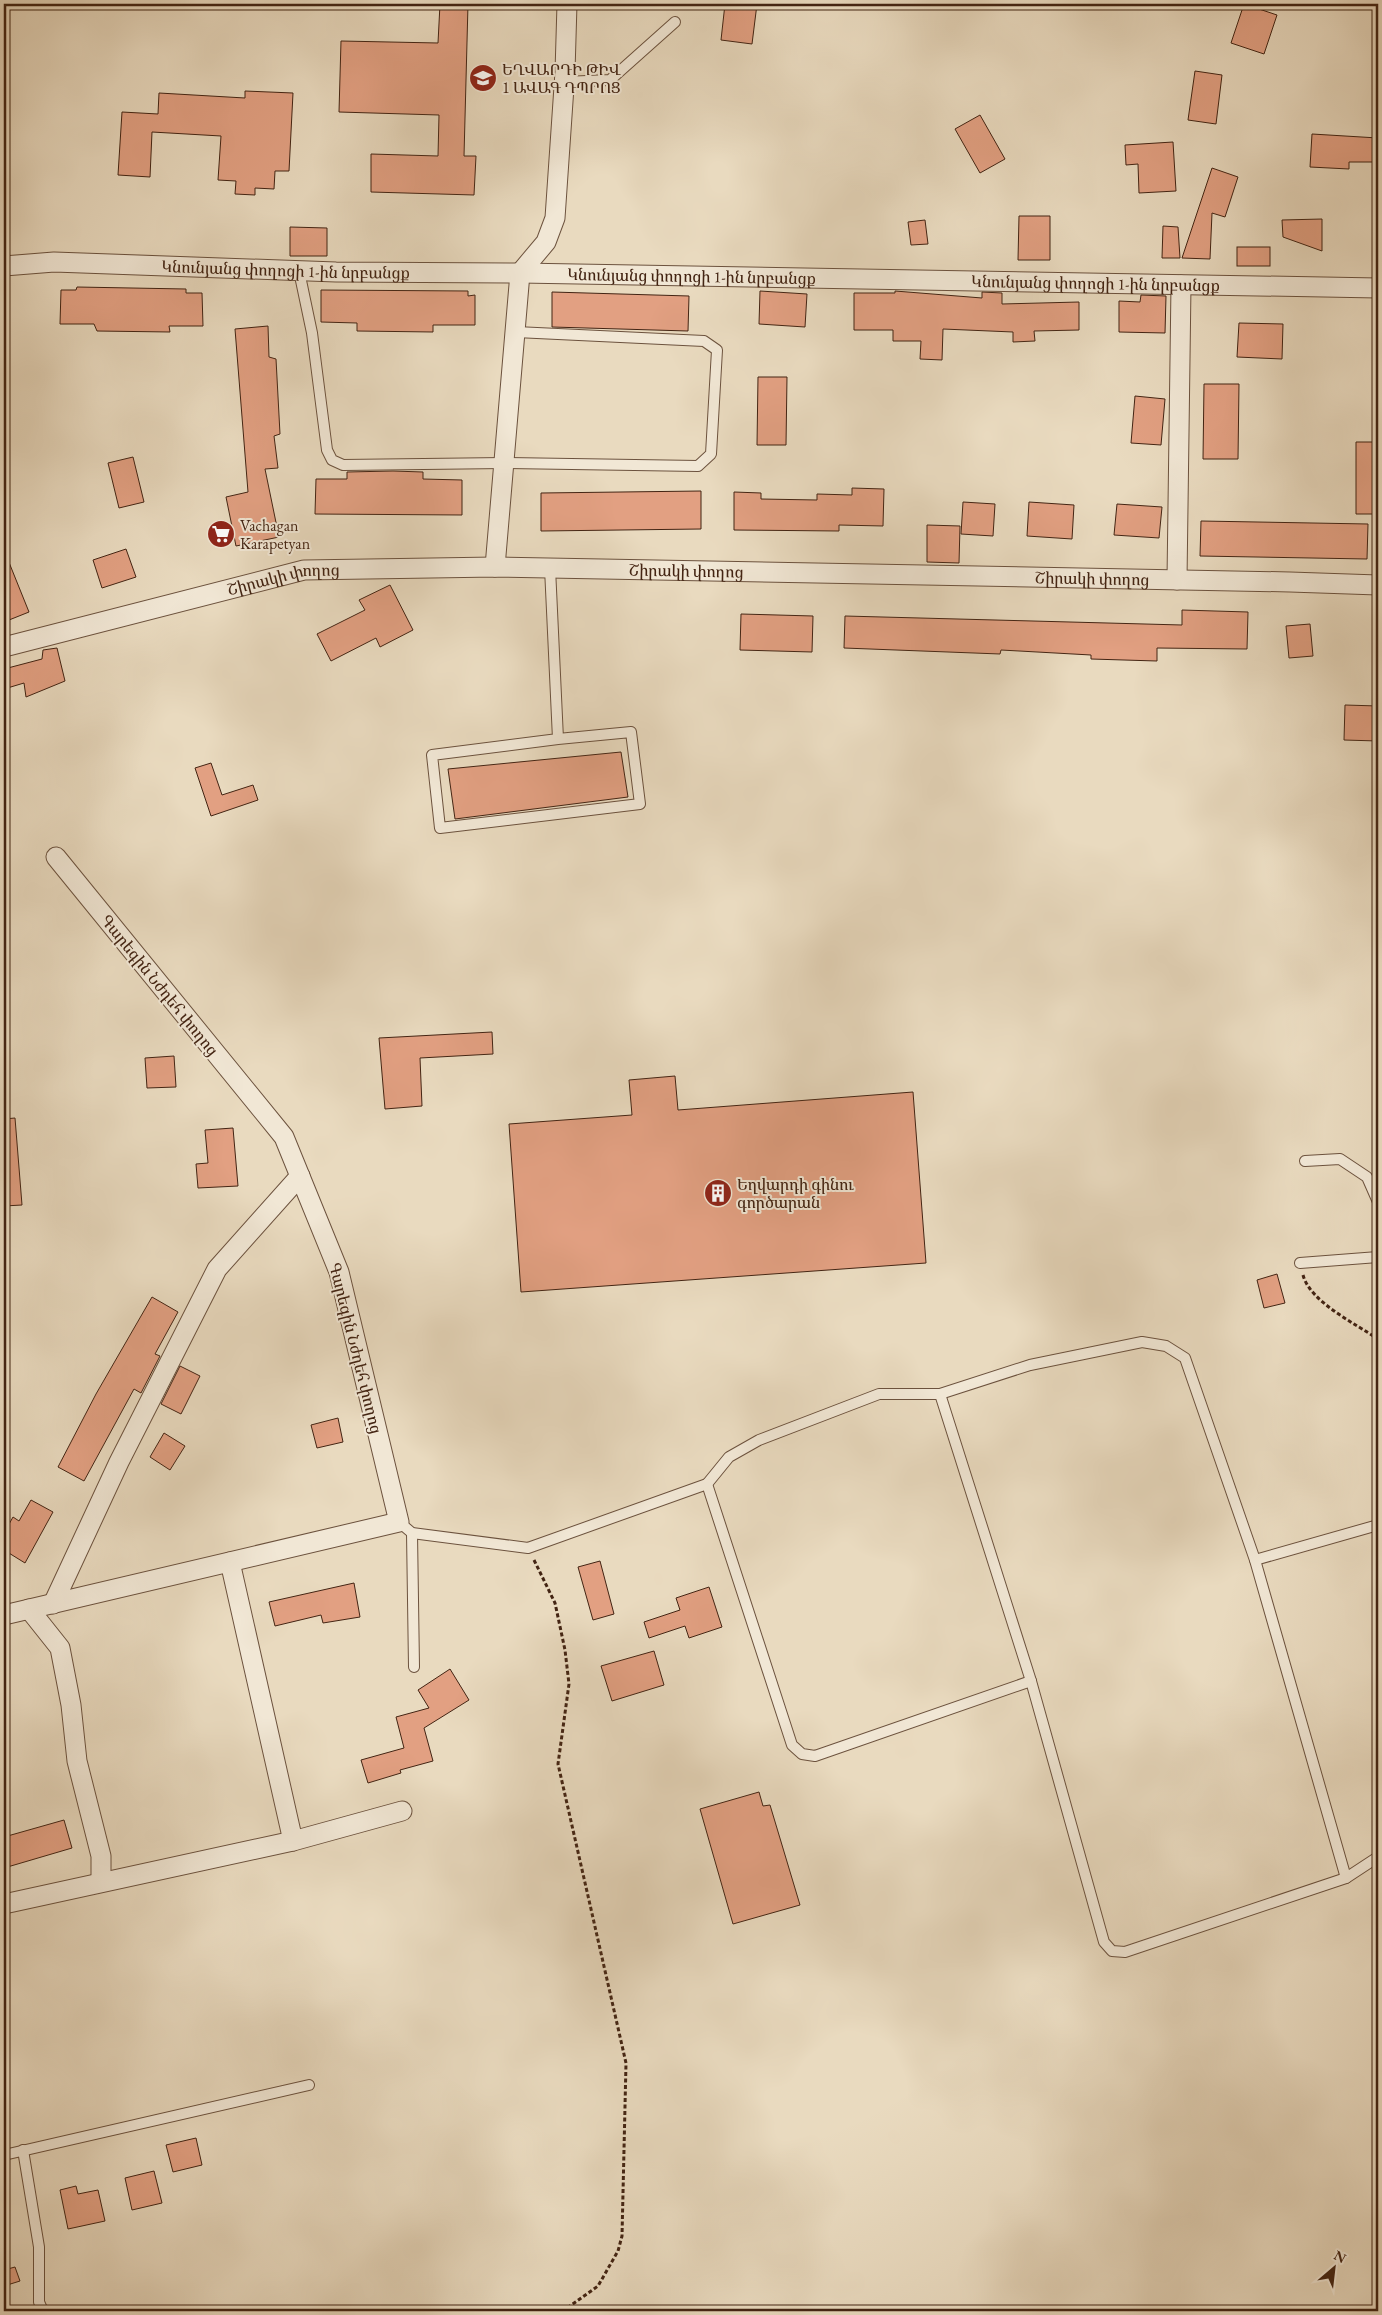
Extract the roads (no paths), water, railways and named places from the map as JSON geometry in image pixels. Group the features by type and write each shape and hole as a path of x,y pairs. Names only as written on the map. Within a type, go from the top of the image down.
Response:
{"street":[{"path":"495,567 520,273 546,242 555,218 567,4"},
{"name":"Կնունյանց փողոցի 1-ին նրբանցք","path":"4,266 54,262 299,271 1378,288"},
{"path":"1177,580 1181,285"},
{"name":"Շիրակի փողոց","path":"4,646 304,570 495,567 1177,580 1378,586"},
{"name":"Գարեգին Նժդեհ փողոց","path":"56,857 284,1138 339,1272 406,1528"},
{"path":"53,1604 119,1462 217,1269 300,1176"},
{"path":"4,1615 230,1562 406,1528"},
{"path":"230,1562 294,1841"},
{"path":"29,1609 60,1648 71,1706 77,1761 101,1856 101,1882"},
{"path":"4,1904 294,1841 402,1811"}],"lane":[{"path":"564,82 610,80 675,22"},
{"path":"299,271 312,333 326,450 332,460 343,465 504,463 698,466 711,454 717,350 704,341 516,332"},
{"path":"550,568 558,739"},
{"path":"631,732 640,804 440,828 432,756 558,739 631,732"},
{"path":"1304,1161 1340,1159 1367,1177 1378,1202"},
{"path":"1300,1263 1378,1257"},
{"path":"414,1667 406,1528 528,1548 707,1484 729,1457 758,1440 879,1394 940,1394 1030,1364 1142,1342 1166,1346 1185,1358 1255,1560 1346,1878"},
{"path":"940,1394 1031,1681 1104,1942 1112,1951 1125,1952 1346,1878 1378,1857"},
{"path":"707,1484 792,1746 802,1754 815,1756 1031,1681"},
{"path":"1255,1560 1378,1525"},
{"path":"4,2155 309,2086"},
{"path":"23,2150 39,2247 39,2302 43,2311"}],"place":[{"name":"ԵՂՎԱՐԴԻ ԹԻՎ 1 ԱՎԱԳ ԴՊՐՈՑ","path":"483,78"},
{"name":"Vachagan Karapetyan","path":"221,534"},
{"name":"Եղվարդի գինու գործարան","path":"718,1193"}]}
